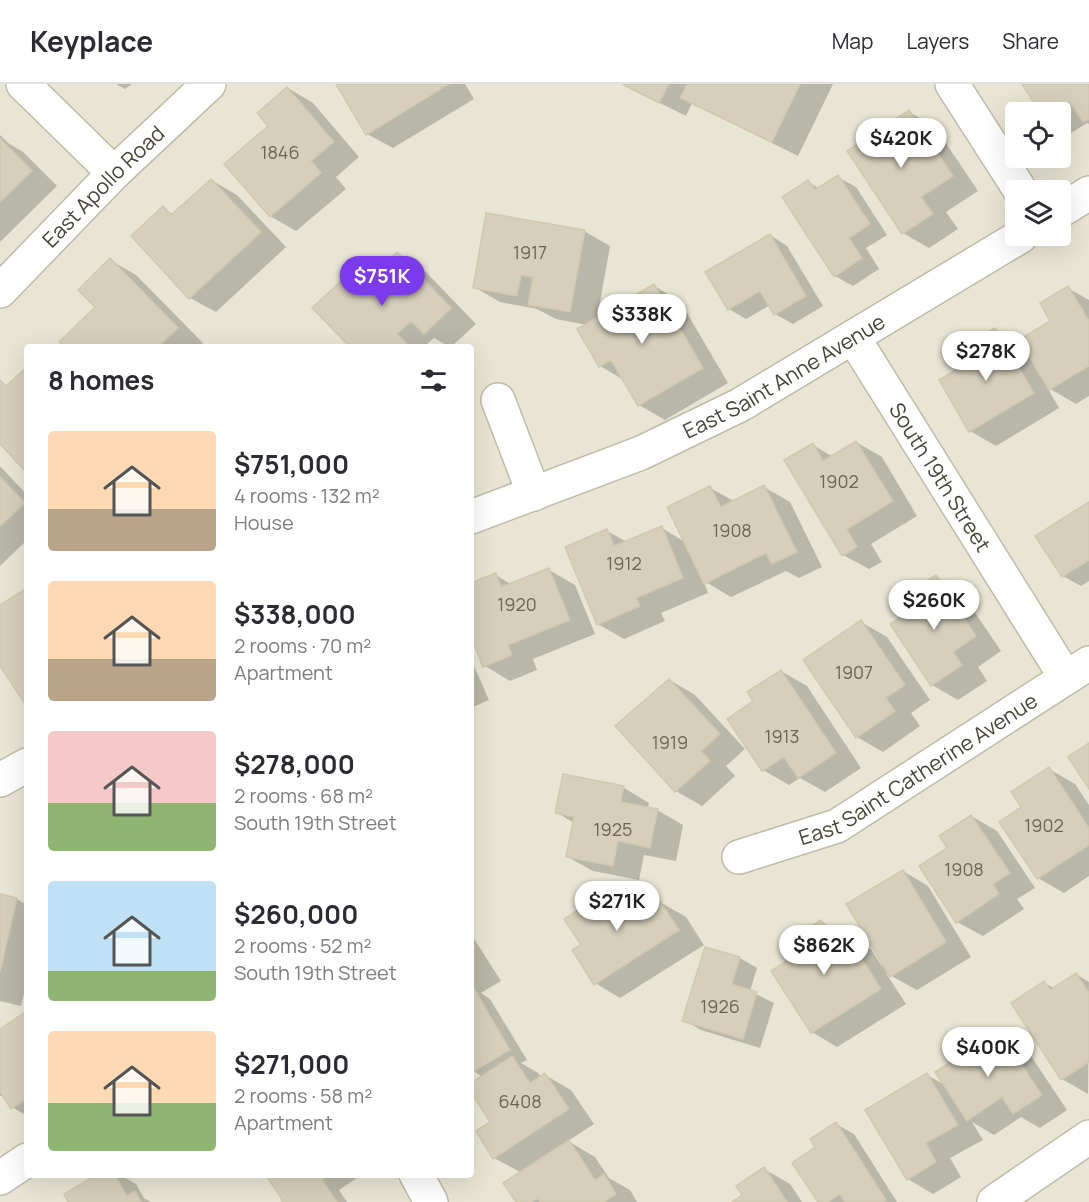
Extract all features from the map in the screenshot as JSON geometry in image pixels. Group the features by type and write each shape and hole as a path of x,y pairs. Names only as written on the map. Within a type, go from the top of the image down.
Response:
{"street":[{"path":"23,84 114,173"},
{"name":"East Apollo Road","path":"0,291 114,173 209,84"},
{"path":"952,84 1014,180"},
{"path":"1071,204 1089,193"},
{"name":"East Saint Anne Avenue","path":"474,516 641,453 740,405 1005,245"},
{"name":"South 19th Street","path":"853,337 1078,671"},
{"path":"498,400 534,494"},
{"name":"East Saint Catherine Avenue","path":"739,857 837,826 1078,671"},
{"path":"0,780 24,767"},
{"path":"994,1202 1089,1137"},
{"path":"0,1178 24,1162"},
{"path":"418,1178 431,1202"}],"shaded area":[{"path":"0,84 1089,84 1089,1202 0,1202"}],"building":[{"path":"336,84 449,84 366,135"},
{"path":"622,84 669,84 659,103"},
{"path":"687,84 800,84 772,142 680,98"},
{"path":"1022,84 1089,84 1089,119 1083,122 1071,102 1034,102"},
{"path":"287,87 334,142 311,161 321,173 270,217 224,164 268,126 257,113"},
{"path":"909,110 953,176 921,197 933,214 902,234 847,151"},
{"path":"0,138 32,171 0,202"},
{"path":"838,175 870,224 849,238 862,258 834,277 782,197 808,180 815,190"},
{"path":"211,179 261,232 189,299 131,236 163,206 171,215"},
{"path":"486,213 585,230 570,312 528,305 533,277 521,275 517,296 473,288"},
{"path":"770,234 806,296 774,315 760,291 728,310 705,272"},
{"path":"397,252 451,308 424,334 411,321 397,334 407,344 347,344 312,308 341,281 353,294"},
{"path":"110,258 178,328 161,344 62,344 59,342 95,307 78,290"},
{"path":"654,284 703,368 638,406 611,360 599,367 577,329"},
{"path":"1068,286 1089,321 1089,366 1049,390 1019,340 1050,321 1040,303"},
{"path":"995,328 1034,393 969,432 939,380 973,360 964,346"},
{"path":"24,370 24,470 0,444 0,380 6,386"},
{"path":"856,441 893,501 847,529 857,547 842,556 784,460 813,443 823,461"},
{"path":"0,477 24,504 0,526"},
{"path":"764,485 797,552 772,564 766,553 704,584 667,507 710,486 721,507"},
{"path":"1089,502 1089,560 1062,577 1035,536"},
{"path":"662,526 683,578 636,598 640,606 597,625 565,547 607,529 614,546"},
{"path":"549,568 570,620 508,645 512,655 483,667 474,644 474,582 496,573 501,587"},
{"path":"936,575 976,636 953,652 962,665 931,686 890,624 923,602 914,589"},
{"path":"24,590 24,702 0,666 0,605"},
{"path":"861,620 905,685 886,698 895,711 856,738 803,660"},
{"path":"781,670 836,753 798,778 784,757 762,771 727,719 753,701 747,692"},
{"path":"669,679 720,734 701,751 710,761 675,792 615,726"},
{"path":"1089,743 1089,789 1068,757"},
{"path":"1049,767 1089,828 1089,845 1037,879 999,822 1021,807 1011,792"},
{"path":"563,774 624,786 621,802 658,809 650,848 618,841 613,866 566,857 574,817 555,813"},
{"path":"971,815 1010,873 993,884 999,894 956,923 919,866 947,848 939,836"},
{"path":"903,870 946,942 890,977 846,904"},
{"path":"622,882 642,913 660,901 679,930 594,985 572,950 581,945 564,919"},
{"path":"0,894 17,898 0,972"},
{"path":"821,920 833,939 845,932 881,989 811,1033 771,971 791,958 783,944"},
{"path":"705,947 740,957 732,984 757,992 743,1039 682,1021"},
{"path":"1076,973 1089,993 1089,1062 1061,1080 1011,1003 1044,981 1050,990"},
{"path":"474,989 510,1050 474,1071"},
{"path":"24,1013 24,1100 11,1109 0,1092 0,1029"},
{"path":"999,1031 1042,1095 1013,1114 1002,1097 967,1121 935,1072"},
{"path":"512,1056 530,1083 545,1073 569,1109 493,1159 476,1131 490,1122 474,1097 474,1081"},
{"path":"927,1073 958,1125 926,1143 936,1162 907,1180 865,1110"},
{"path":"836,1122 886,1200 883,1202 845,1202 840,1194 828,1202 818,1202 792,1163 815,1147 810,1139"},
{"path":"569,1140 595,1180 604,1174 616,1194 604,1202 540,1202 538,1198 531,1202 516,1202 503,1183"},
{"path":"764,1167 787,1202 732,1202 742,1195 736,1186"},
{"path":"91,1178 116,1178 127,1196 135,1191 141,1202 68,1202 64,1194"},
{"path":"268,1178 325,1178 322,1180 337,1202 281,1202 283,1201"}]}
